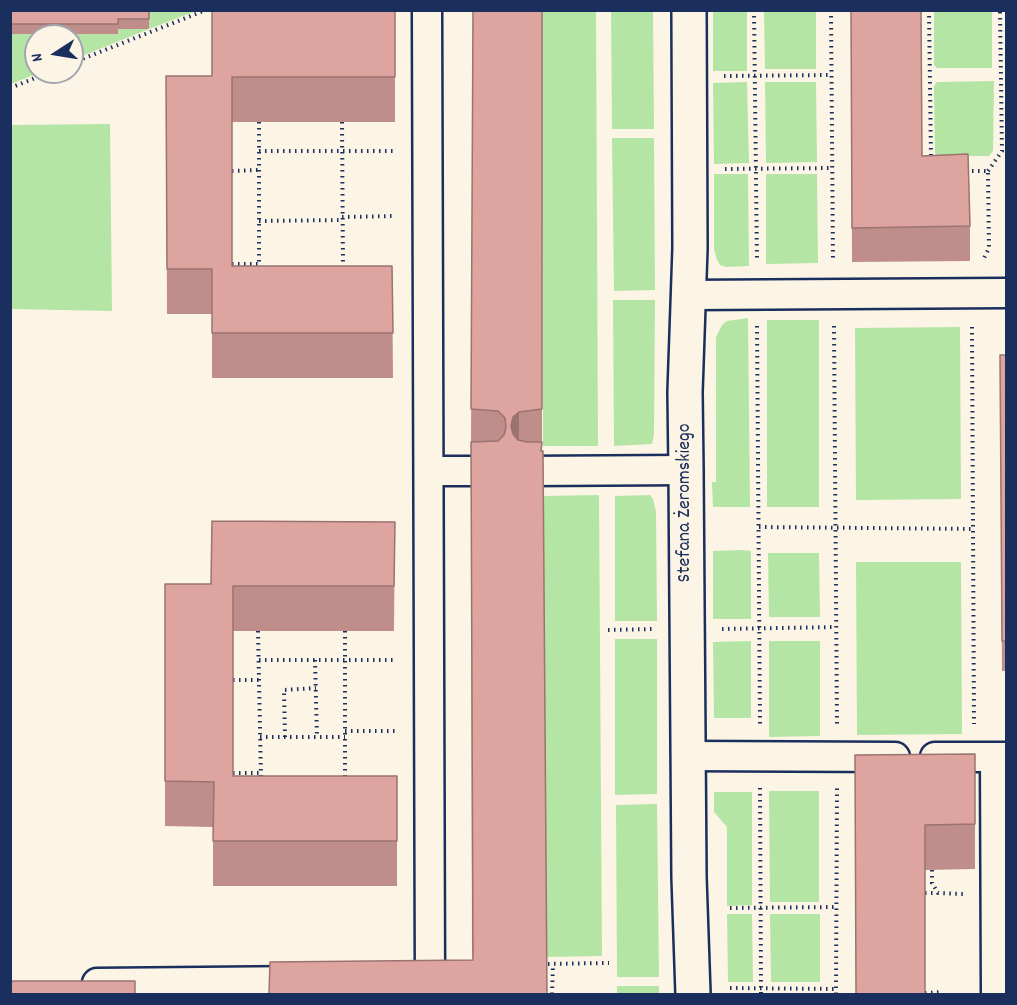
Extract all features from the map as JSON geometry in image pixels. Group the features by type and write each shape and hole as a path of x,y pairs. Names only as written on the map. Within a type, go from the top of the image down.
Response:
{"street":[{"path":"384,981 430,981 427,10"},
{"name":"Stefana Żeromskiego","path":"689,10 689,295 686,392 687,756 693,994"},
{"path":"689,295 1006,293"},
{"path":"528,471 686,470"},
{"path":"429,471 490,471"},
{"path":"687,756 1001,757 996,994"},
{"path":"69,983 225,988 338,981"}],"path":[{"path":"84,58 206,10"},
{"path":"754,10 757,269"},
{"path":"831,10 833,270"},
{"path":"929,10 932,160"},
{"path":"980,264 988,248 988,171 1002,151 1000,10"},
{"path":"723,76 831,75"},
{"path":"10,88 24,82"},
{"path":"259,122 259,273"},
{"path":"342,122 343,271"},
{"path":"259,151 428,151"},
{"path":"723,169 832,168"},
{"path":"232,171 259,170"},
{"path":"966,171 988,171"},
{"path":"259,221 428,216"},
{"path":"232,264 259,264"},
{"path":"834,315 837,726"},
{"path":"758,323 760,724"},
{"path":"972,326 974,735"},
{"path":"759,527 974,529"},
{"path":"712,629 836,627"},
{"path":"608,630 662,629"},
{"path":"258,631 261,782"},
{"path":"345,631 345,780"},
{"path":"259,660 429,660"},
{"path":"315,660 317,737"},
{"path":"233,680 259,680"},
{"path":"285,737 284,690 316,688"},
{"path":"345,730 429,730"},
{"path":"260,737 345,737"},
{"path":"232,773 261,773"},
{"path":"836,994 838,776"},
{"path":"760,785 761,994"},
{"path":"932,870 932,883 938,893"},
{"path":"925,893 971,894"},
{"path":"730,908 836,907"},
{"path":"536,964 609,963"},
{"path":"552,994 553,964"},
{"path":"730,988 836,989"},
{"path":"925,993 944,992"}],"green space":[{"path":"149,11 196,11 149,29"},
{"path":"542,11 596,11 598,446 543,446"},
{"path":"611,11 653,11 654,129 612,129"},
{"path":"713,11 747,11 747,71 713,71"},
{"path":"764,11 816,11 816,69 765,69"},
{"path":"934,11 992,11 992,68 937,68 934,65"},
{"path":"118,29 149,29 84,55 84,34 118,34"},
{"path":"11,34 24,34 24,79 11,84"},
{"path":"994,81 993,151 989,156 937,156 935,153 934,86 937,82"},
{"path":"747,82 749,163 714,164 713,83"},
{"path":"765,82 816,82 817,162 766,163"},
{"path":"110,124 112,311 11,309 11,125"},
{"path":"612,138 654,138 655,290 614,291"},
{"path":"714,174 748,174 749,266 726,267 720,265 717,260 714,249"},
{"path":"766,174 817,174 818,263 766,264"},
{"path":"613,300 655,300 652,444 614,446"},
{"path":"748,318 750,507 713,507 712,482 716,482 716,337 722,325 727,321"},
{"path":"767,320 819,320 819,507 767,507"},
{"path":"960,327 961,499 856,500 855,328"},
{"path":"599,495 602,956 545,957 543,496"},
{"path":"650,495 656,512 657,621 615,621 615,496"},
{"path":"713,551 751,551 751,619 713,619"},
{"path":"768,553 819,553 820,617 769,617"},
{"path":"856,562 961,562 962,734 857,735"},
{"path":"615,639 657,639 657,794 615,795"},
{"path":"751,641 751,718 714,718 713,642"},
{"path":"769,641 820,641 820,736 769,737"},
{"path":"769,791 819,791 819,902 770,902"},
{"path":"714,792 752,792 752,905 727,906 727,827 714,812"},
{"path":"657,804 659,977 617,977 616,805"},
{"path":"727,914 752,914 753,982 728,982"},
{"path":"770,914 820,914 820,982 771,982"},
{"path":"617,986 659,986 659,994 617,994"}],"building":[{"path":"10,10 149,10 149,19 118,19 118,24 10,24"},
{"path":"473,10 542,10 542,409 519,412 513,417 511,426 518,440 542,442 541,451 543,451 547,994 269,994 270,962 473,960 471,442 498,441 504,435 506,427 505,418 498,411 471,409"},
{"path":"851,10 921,10 922,156 968,154 970,226 852,228"},
{"path":"212,11 395,11 395,77 232,77 232,266 392,266 393,333 212,333 212,269 167,269 166,76 212,76"},
{"path":"1000,355 1006,355 1006,641 1002,641"},
{"path":"212,521 395,522 394,586 233,586 233,776 397,776 397,841 213,841 214,782 165,781 165,584 211,584"},
{"path":"975,754 975,824 925,825 925,994 856,994 855,755"},
{"path":"10,981 135,981 135,994 10,994"}]}
